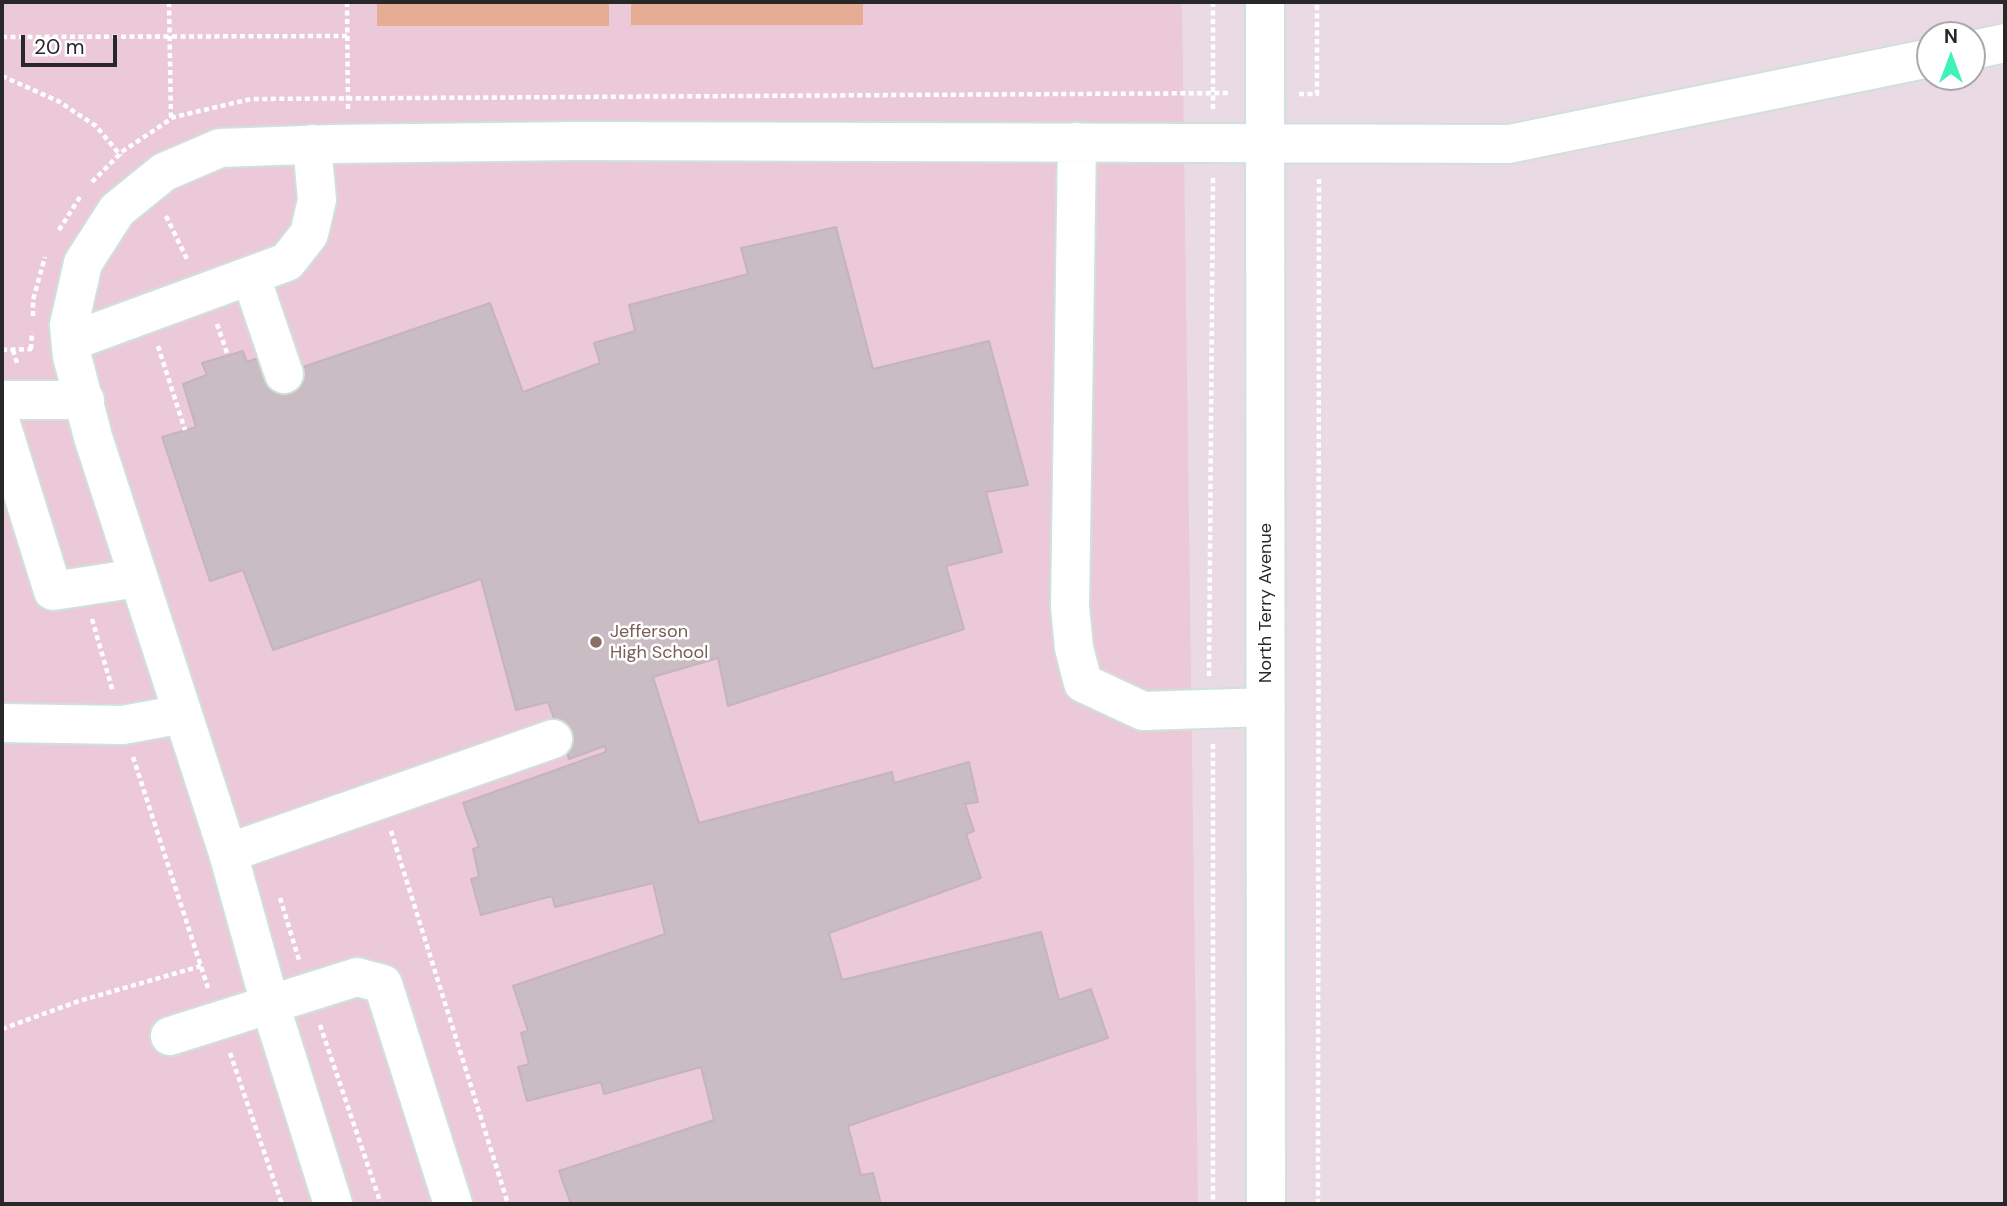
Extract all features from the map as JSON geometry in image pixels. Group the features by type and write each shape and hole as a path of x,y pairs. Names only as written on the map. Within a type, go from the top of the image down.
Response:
{"street":[{"name":"North Terry Avenue","path":"1265,2 1266,1204"},
{"path":"1986,47 2005,43"},
{"path":"333,1204 270,1004 228,853 93,438 72,356 69,326 83,263 117,210 164,172 220,148 312,144 577,141 1508,144 1916,61"},
{"path":"1077,142 1070,607 1074,648 1083,683 1143,711 1266,707"},
{"path":"72,341 287,262 309,234 317,200 312,144"},
{"path":"251,277 284,374"},
{"path":"2,400 85,400"},
{"path":"2,427 53,592 138,578"},
{"path":"2,723 123,725 183,713"},
{"path":"228,853 553,739"},
{"path":"170,1036 357,977 383,984 453,1204"}],"path":[{"path":"169,2 171,119"},
{"path":"1213,2 1213,1204"},
{"path":"2,37 348,36"},
{"path":"1304,94 1305,165 1319,174 1318,1204"},
{"path":"216,320 228,356"},
{"path":"155,339 185,429"},
{"path":"2,350 13,350"},
{"path":"123,725 282,1204"},
{"path":"381,799 508,1204"},
{"path":"2,1029 79,1001 201,966"}],"shaded area":[{"name":"Jefferson High School","path":"2,2 1182,2 1198,1204 2,1204"},
{"path":"377,2 609,2 609,26 377,26"},
{"path":"631,2 863,2 863,25 631,25"}],"building":[{"path":"836,227 873,369 989,341 1028,485 986,492 1002,552 946,566 964,629 728,706 718,658 653,677 699,823 892,772 894,783 969,762 978,802 965,804 974,831 966,834 981,878 829,933 842,980 1041,932 1059,1000 1091,989 1108,1038 848,1126 861,1175 873,1173 881,1204 571,1204 559,1171 714,1120 701,1067 604,1094 601,1082 527,1101 518,1067 529,1064 521,1033 528,1031 513,986 665,934 653,883 555,907 552,896 481,915 471,879 479,877 473,849 479,847 463,803 606,752 605,746 569,759 548,702 516,710 481,579 273,650 243,570 210,581 162,437 196,427 183,384 207,375 202,363 243,351 247,362 261,357 268,379 490,303 523,392 600,363 594,343 635,331 629,305 748,274 741,248"}],"place":[{"name":"Jefferson High School","path":"596,642"}]}
